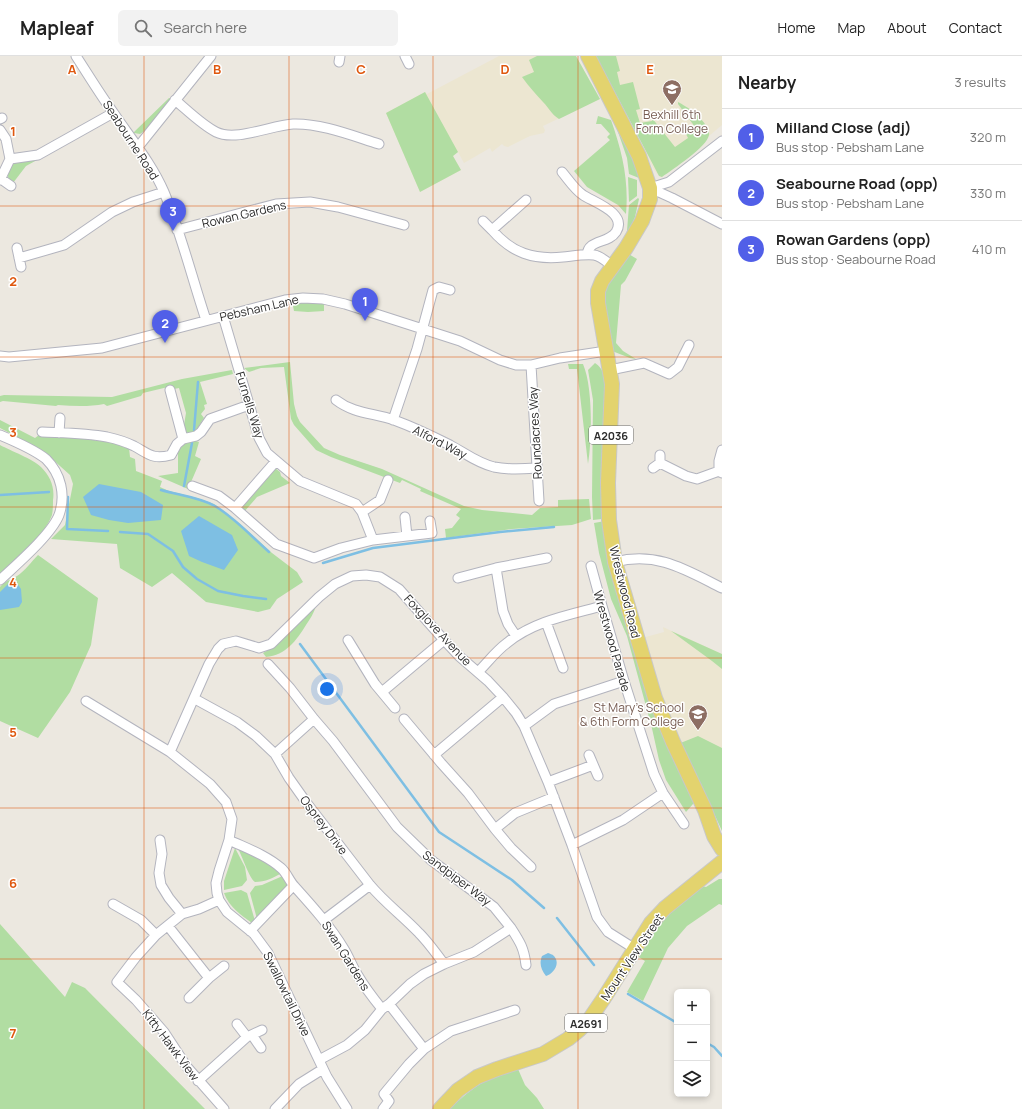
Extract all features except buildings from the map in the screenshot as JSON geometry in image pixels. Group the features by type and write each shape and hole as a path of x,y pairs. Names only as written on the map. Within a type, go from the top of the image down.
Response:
{"main road":[{"name":"A2036","path":"588,56 639,156 650,188"},
{"name":"Wrestwood Road","path":"650,188 650,199 642,221 626,248 602,281 598,291 598,303 612,384 608,483 609,520 615,562 655,698 673,742 705,810 714,836 722,849"},
{"name":"Mount View Street","path":"440,1109 458,1090 477,1077 543,1054 568,1040 589,1020 652,923 665,908 722,862"}],"street":[{"name":"Seabourne Road","path":"76,56 113,113 138,147 164,192 206,320"},
{"path":"138,147 210,56"},
{"path":"175,100 217,133 228,135 245,134 299,124 312,125 369,137 379,144"},
{"path":"10,159 38,155 113,113"},
{"path":"0,130 6,139 10,159 0,179 11,186"},
{"path":"650,188 669,182 722,141"},
{"path":"562,172 582,195 608,208 618,220 616,233 611,238 592,244 587,250 587,255"},
{"path":"650,188 722,224"},
{"path":"17,248 20,262 64,244 112,212 133,202 164,192"},
{"path":"492,230 526,200"},
{"name":"Rowan Gardens","path":"177,230 276,204 304,202 338,207 404,225"},
{"path":"483,220 508,246 520,253 538,258 561,258 594,255 612,266"},
{"path":"393,420 423,329 434,290 439,287 450,290"},
{"name":"Pebsham Lane","path":"0,356 9,357 102,348 285,300 303,298 323,299 423,329 460,342 500,360 516,365 531,365 560,358 606,351"},
{"name":"Furnells Way","path":"223,316 249,405 263,446 276,461 300,481 356,504 362,512"},
{"path":"610,370 644,363 669,374 678,367 689,345"},
{"name":"Roundacres Way","path":"531,365 539,501"},
{"path":"170,390 183,439"},
{"name":"Alford Way","path":"336,400 344,406 366,414 393,420 450,446 476,461 494,467 512,470 537,468"},
{"path":"42,432 109,437 133,446 152,456 161,458 171,455 177,444 183,439 196,436 201,432 210,419 249,405"},
{"path":"339,415 344,406"},
{"path":"60,418 60,433"},
{"path":"0,435 45,459 60,479 62,488 62,502 59,515 52,526 24,557 0,580"},
{"path":"658,462 686,476 697,479 721,472 719,461 722,450"},
{"path":"235,508 276,461"},
{"path":"373,540 362,512 380,500 388,480"},
{"path":"192,486 219,496 276,544 314,558 341,548 373,540 432,533 430,521"},
{"path":"405,517 407,536"},
{"path":"458,578 496,568 547,558"},
{"path":"615,562 633,558 658,560 675,565 722,588"},
{"name":"Wrestwood Parade","path":"592,566 624,681 654,774 662,793 684,824"},
{"path":"496,568 503,611 508,624 516,636"},
{"name":"Foxglove Avenue","path":"170,752 195,699 209,664 223,644 236,641 260,648 270,644 318,597 335,584 352,576 366,575 380,577 400,589 459,656 504,697 524,726 554,797 597,917 608,932 635,950"},
{"path":"478,672 506,643 528,628 602,606"},
{"path":"546,622 563,668"},
{"path":"348,640 375,684 395,708"},
{"path":"382,692 444,640"},
{"name":"Sandpiper Way","path":"268,664 290,688 333,741 397,827 431,860 494,906 522,944 526,965"},
{"path":"524,726 554,704 624,681"},
{"path":"434,755 504,697"},
{"name":"Osprey Drive","path":"195,699 237,722 256,736 275,754 289,778 306,802 378,895 419,933 433,948 444,964"},
{"path":"86,701 170,752 210,784 226,802 232,819 229,840 216,883 219,900 199,909 182,914 156,935 141,920 113,904"},
{"path":"275,754 314,719"},
{"path":"404,719 468,793 511,848 531,867"},
{"path":"589,755 598,776"},
{"path":"548,782 593,765"},
{"path":"572,845 622,820 662,793"},
{"path":"495,829 515,813 554,797"},
{"path":"160,840 162,854 159,873 161,885 182,914"},
{"name":"Swan Gardens","path":"229,840 263,857 280,867 287,874 293,886 304,896 324,920 368,991 385,1006 424,1049"},
{"path":"324,920 370,885"},
{"path":"250,931 293,886"},
{"name":"Swallowtail Drive","path":"219,900 227,912 254,934 268,953 327,1077 347,1109"},
{"path":"168,926 209,978"},
{"path":"319,1060 347,1044 359,1035 385,1006 424,974 474,952 511,928"},
{"name":"Kitty Hawk View","path":"156,935 136,957 118,982 164,1032 187,1067 224,1109"},
{"path":"190,998 209,978 224,966"},
{"path":"383,1109 389,1101 384,1094 409,1064 424,1049 452,1031 515,1010"},
{"path":"237,1024 261,1048"},
{"path":"198,1081 249,1036 262,1030"},
{"path":"275,1109 298,1084 323,1069"}],"shaded area":[{"path":"499,56 576,56 600,99 543,126 545,130 544,133 530,136 508,147 502,144 492,152 490,148 464,163 458,152 453,156 461,170 420,192 386,113 425,92 427,94"},
{"name":"Bexhill 6th Form College","path":"596,56 722,56 722,125 709,136 703,145 661,177 653,168"},
{"name":"St Mary's School & 6th Form College","path":"663,627 722,654 722,831 702,787 678,743 642,638 664,632"}],"green space":[{"path":"537,56 576,56 600,99 559,119 556,117 522,77 534,72 529,60"},
{"path":"596,56 616,56 620,71 617,72 620,85 633,82 640,109 636,110 640,123 652,121 652,118 675,147 688,138 686,134 695,127 678,102 693,111 705,124 709,133 707,140 681,163 662,177 659,176"},
{"path":"425,92 458,152 453,156 461,170 420,192 386,113"},
{"path":"169,98 172,98 146,130 140,134 134,133 134,132"},
{"path":"598,116 611,120 618,143 624,166 627,201 626,214 618,205 587,187 574,171 610,140 607,137 610,134 601,124 596,124"},
{"path":"616,126 633,159 639,178 629,174 627,158"},
{"path":"37,160 26,166 13,183 9,180 8,172 12,164 19,161"},
{"path":"628,177 637,180 637,196 629,202"},
{"path":"638,198 635,217 623,245 627,231 629,205"},
{"path":"627,253 637,259 625,281 621,285 616,343 623,351 636,359 612,351 603,291"},
{"path":"297,301 324,303 324,311 294,311 293,306"},
{"path":"290,362 294,404 297,416 300,422 324,448 382,469 464,506 482,510 532,515 540,508 558,507 558,500 589,499 591,519 572,525 512,529 446,538 445,529 452,528 460,518 456,515 461,509 420,491 421,489 402,480 400,483 316,450 294,425 291,419 284,367 261,368 249,372 244,368"},
{"path":"595,363 602,370 605,386 602,519 593,520 593,400 588,370"},
{"path":"568,364 583,364 589,386 591,413 588,464 577,369 569,369"},
{"path":"232,370 233,374 200,382 207,404 204,405 205,409 201,414 204,418 195,432 186,435 184,425 186,413 179,388 174,389 168,387 143,393 141,396 107,406 104,404 87,406 56,406 3,401 0,402 0,396 4,395 112,397 182,379"},
{"path":"0,420 35,438 39,435 55,436 57,438 71,438 73,436 91,438 96,441 102,439 129,448 130,457 135,459 136,471 162,481 160,487 169,491 214,504 297,572 303,582 277,599 270,609 258,612 206,602 172,573 152,587 120,568 117,544 51,539 65,525 73,484 70,475 51,458 38,449 0,428"},
{"path":"193,440 199,442 195,456 201,459 188,489 158,476 178,473 178,447 184,442"},
{"path":"0,445 37,464 47,474 53,491 53,509 52,515 43,531 0,576"},
{"path":"275,468 280,472 281,476 290,483 257,497 244,512 242,504"},
{"path":"605,521 658,722 655,723 650,721 627,636 611,599 599,553 594,523"},
{"path":"38,555 98,598 91,645 70,692 38,738 0,721 0,587 20,574"},
{"path":"316,606 312,616 294,642 285,650 273,656 266,657 263,653 272,648"},
{"path":"671,631 722,654 722,669 712,661"},
{"path":"651,724 657,727 660,725 694,800 693,804 686,812 666,780 659,760"},
{"path":"698,736 722,748 722,831 702,787 678,744"},
{"path":"237,847 262,859 283,872 269,879 255,882 250,876"},
{"path":"235,848 245,867 247,880 242,886 224,890 224,881"},
{"path":"285,875 288,886 257,919 250,893 255,886 262,885"},
{"path":"719,879 722,879 722,905 719,904 687,926 668,948 643,1001 627,992 645,961 637,956 658,924 670,911 702,886 706,887"},
{"path":"241,890 247,893 255,921 252,923 232,907 224,893"},
{"path":"0,924 65,997 72,982 85,988 205,1109 0,1109"},
{"path":"518,1069 525,1085 537,1098 544,1109 450,1109 466,1094 481,1084 497,1076"}],"water":[{"path":"99,484 141,492 163,505 161,520 128,523 91,515 83,497"},
{"path":"199,516 232,535 238,550 224,570 189,556 181,531"},
{"path":"9,583 17,583 21,589 22,602 19,607 0,610 0,592"},
{"path":"548,953 554,956 557,962 553,971 546,976 542,969 541,962 542,956"}],"waterway":[{"path":"194,430 198,382"},
{"path":"184,486 192,443"},
{"path":"161,490 195,498 215,506 236,522 269,552"},
{"path":"0,495 49,492"},
{"path":"68,497 67,529 108,531"},
{"path":"323,563 373,548 500,532 554,527"},
{"path":"120,532 148,534 173,551 183,567 197,579 218,591 266,599"},
{"path":"300,644 439,832 512,880 544,908"},
{"path":"557,918 594,965"},
{"path":"628,994 674,1021"},
{"path":"710,1045 722,1056"}],"place":[{"name":"Bexhill 6th Form College","path":"672,106"},
{"name":"Rowan Gardens (opp)","path":"173,231"},
{"name":"Milland Close (adj)","path":"365,321"},
{"name":"Seabourne Road (opp)","path":"165,343"},
{"name":"St Mary's School & 6th Form College","path":"698,731"}]}
